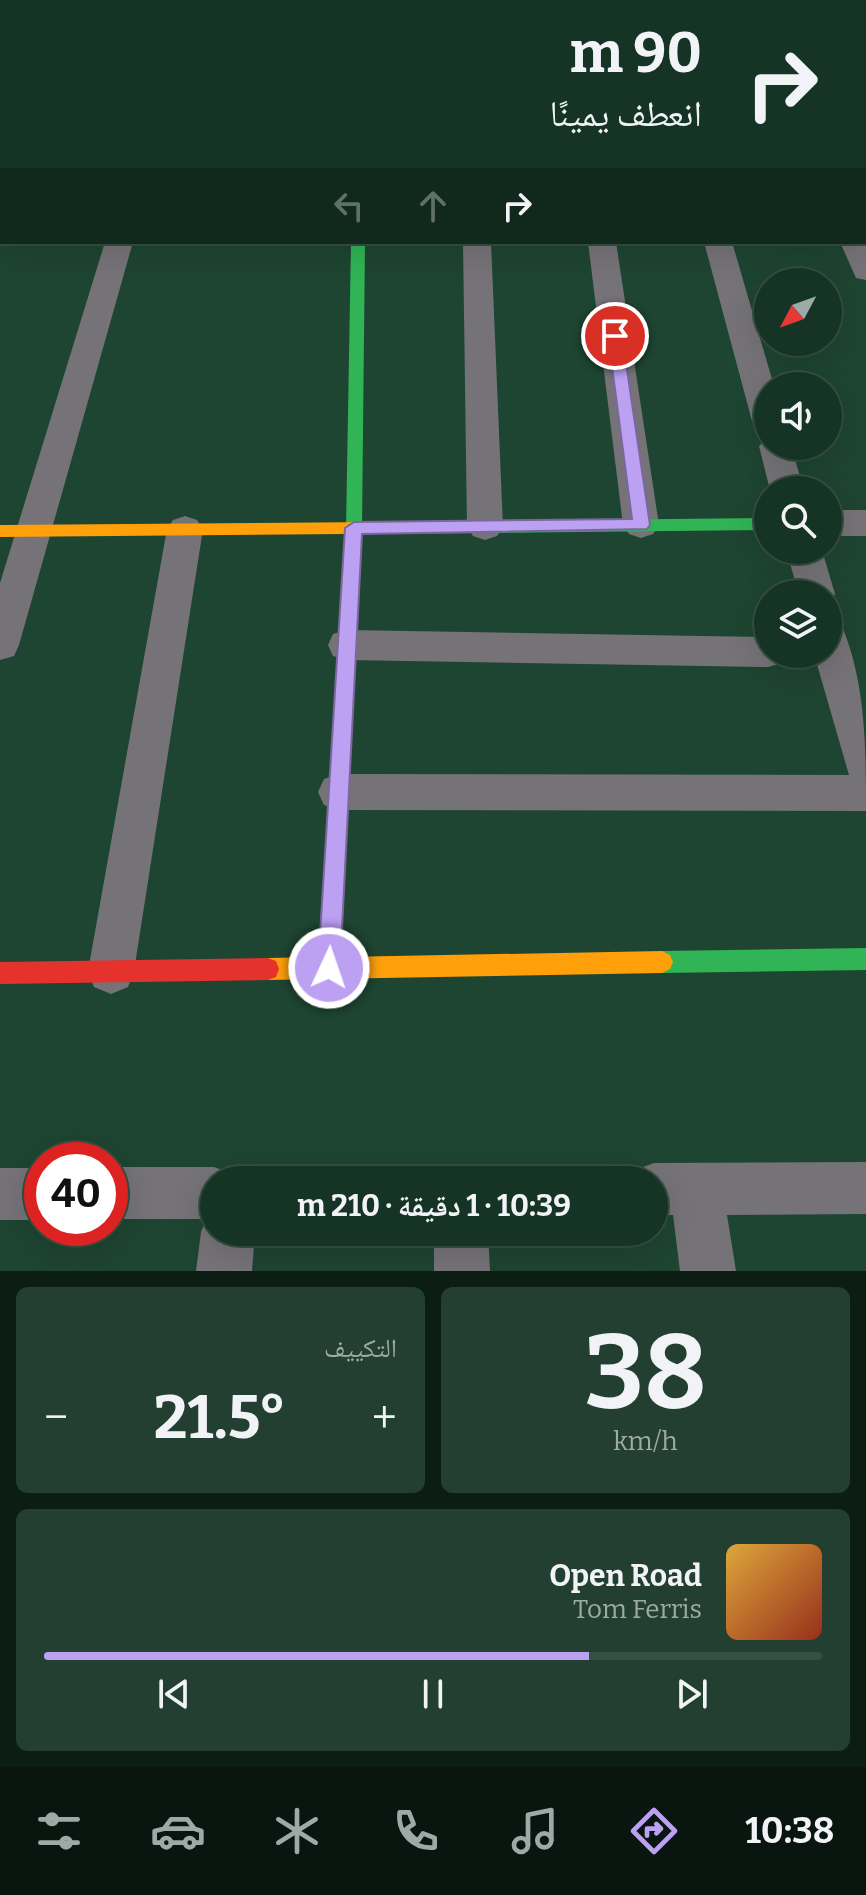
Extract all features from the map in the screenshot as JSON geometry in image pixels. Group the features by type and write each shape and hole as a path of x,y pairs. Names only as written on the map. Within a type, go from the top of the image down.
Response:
{"street":[{"path":"0,645 118,244"},
{"path":"329,968 354,528 358,244"},
{"path":"477,244 485,527"},
{"path":"602,244 641,525"},
{"path":"719,244 754,372"},
{"path":"855,244 866,272"},
{"path":"842,523 866,523"},
{"path":"0,531 754,524"},
{"path":"111,971 185,529"},
{"path":"347,645 754,652"},
{"path":"836,668 866,768"},
{"path":"339,792 866,793"},
{"path":"0,973 866,959"},
{"path":"708,1271 675,1189 866,1188"},
{"path":"128,1193 200,1193"},
{"path":"0,1194 24,1194"},
{"path":"224,1271 227,1246"},
{"path":"461,1246 462,1271"}],"traffic: fast":[{"path":"354,529 358,244"},
{"path":"376,528 754,524"},
{"path":"662,962 866,959"}],"traffic: slow":[{"path":"0,531 376,528"},
{"path":"329,968 354,529"},
{"path":"268,969 662,962"}],"traffic: jam":[{"path":"0,973 268,969"}],"route":[{"path":"329,968 354,528 641,525 615,336"}]}
